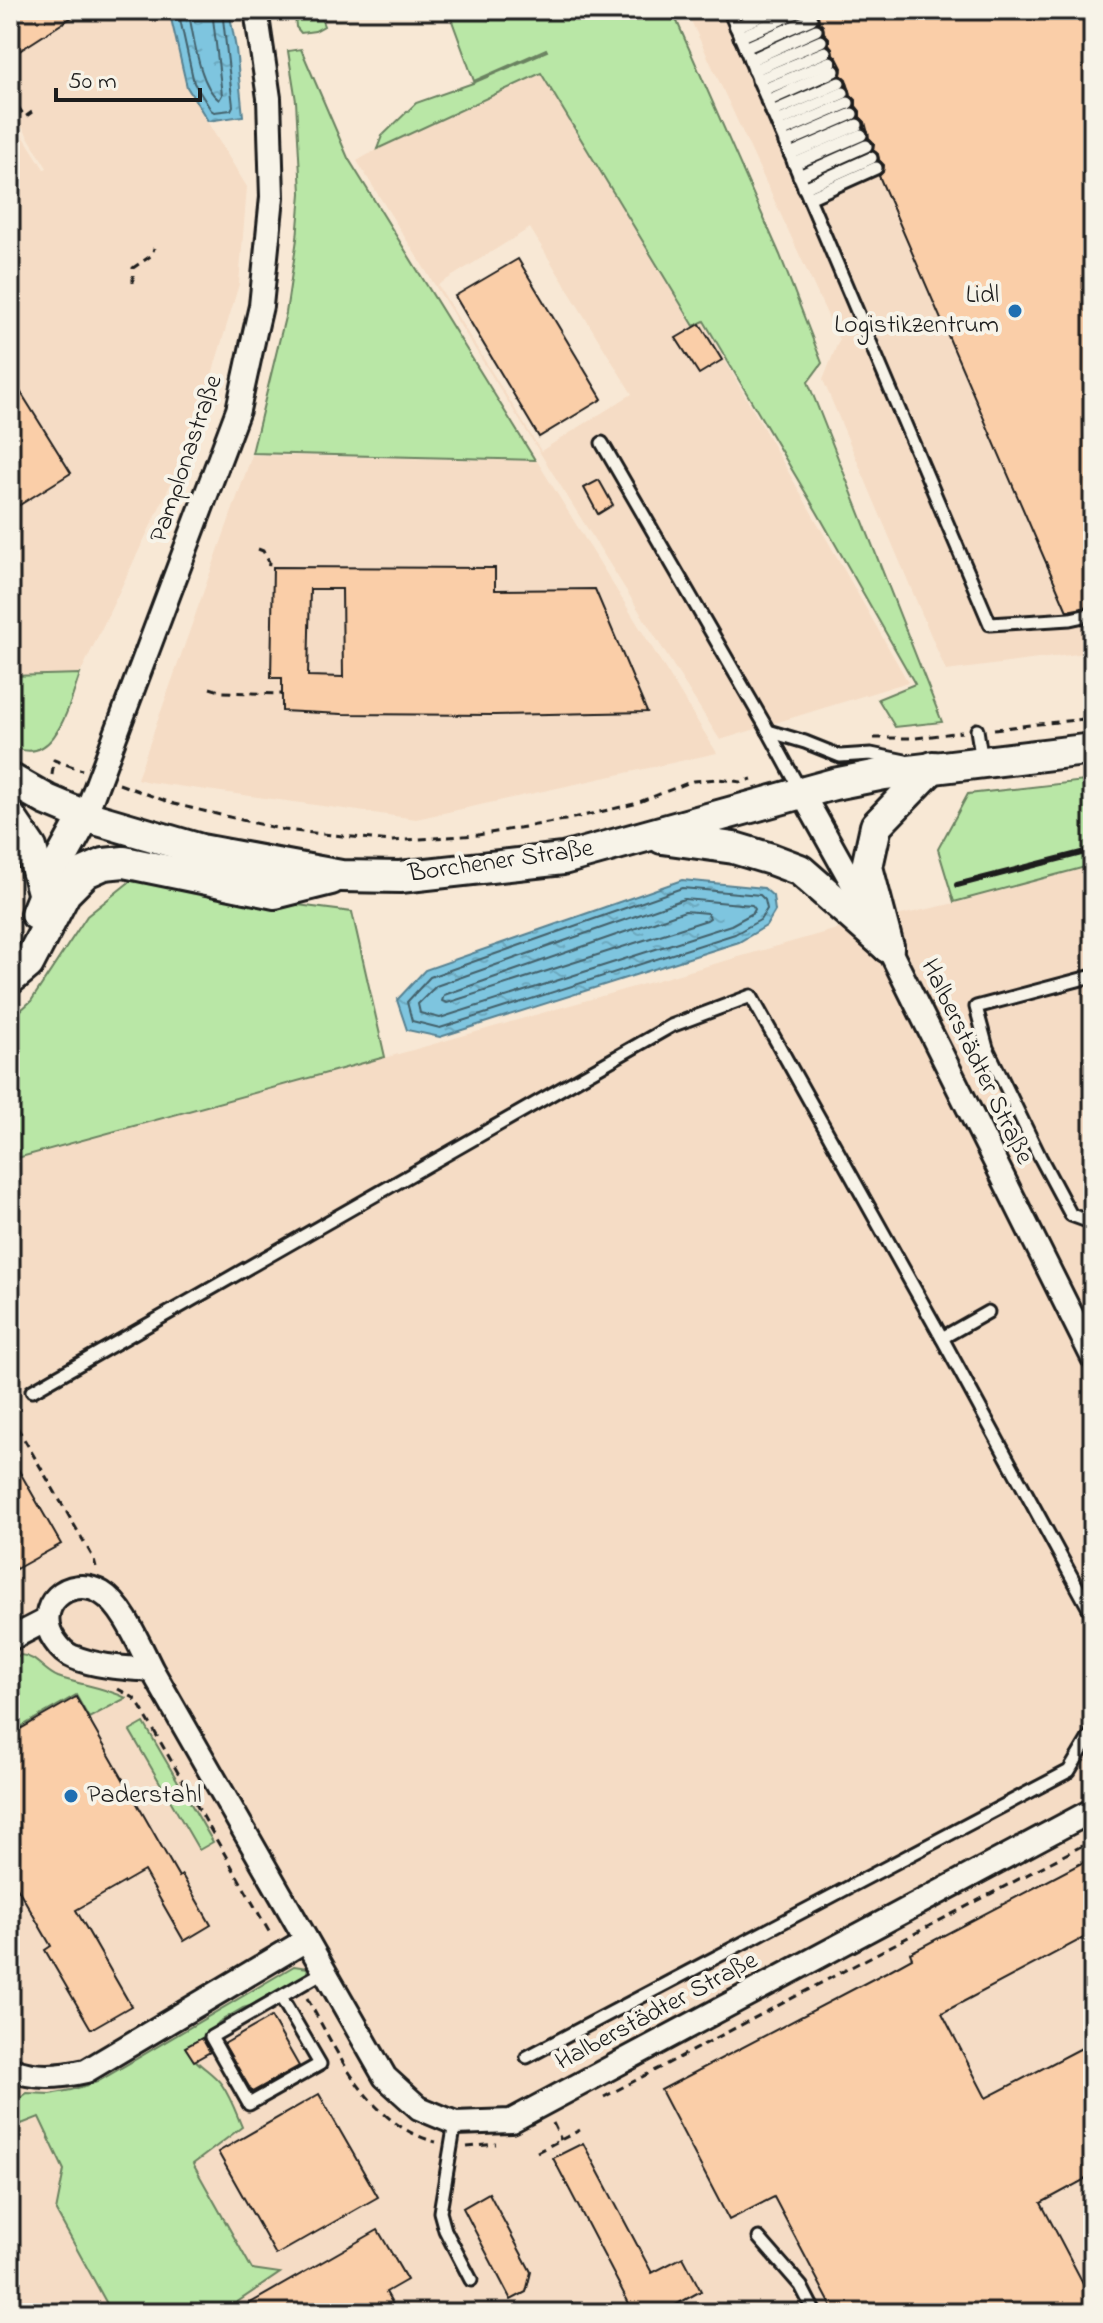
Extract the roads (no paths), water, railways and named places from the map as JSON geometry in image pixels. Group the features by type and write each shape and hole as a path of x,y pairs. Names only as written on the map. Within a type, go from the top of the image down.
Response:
{"main road":[{"name":"Borchener Straße","path":"10,779 47,800 85,816 201,850 341,876 400,877 563,859 802,793 884,774 1093,749"},
{"path":"888,947 867,867 876,826 933,767"},
{"path":"10,977 51,877 85,816"},
{"path":"10,817 31,848 44,896"},
{"path":"648,836 734,848 800,870 888,947"},
{"path":"10,977 28,964 65,893 86,872 104,864 124,862 275,893 341,876"}],"street":[{"name":"Pamplonastraße","path":"85,816 238,410 261,306 272,197 269,98 256,10"},
{"name":"Halberstädter Straße","path":"802,793 888,947 1093,1358"},
{"name":"Halberstädter Straße","path":"10,1639 45,1621 49,1605 59,1594 71,1588 101,1592 112,1600 385,2077 453,2134 511,2121 1093,1810"},
{"path":"45,1621 54,1639 71,1657 108,1666 152,1670"},
{"path":"15,2075 65,2076 86,2071 306,1940"}],"lane":[{"path":"743,10 768,101 990,624 1070,619 1093,614"},
{"path":"768,101 774,10"},
{"path":"768,101 836,77"},
{"path":"768,101 836,77"},
{"path":"768,101 836,77"},
{"path":"768,101 836,77"},
{"path":"768,101 836,77"},
{"path":"768,101 836,77"},
{"path":"768,101 836,77"},
{"path":"768,101 874,163"},
{"path":"602,443 802,793"},
{"path":"977,730 982,762"},
{"path":"768,731 840,756 871,754 933,767"},
{"path":"1093,976 976,1007 987,1048 1071,1215 1093,1223"},
{"path":"32,1391 671,1026 751,996 1093,1616"},
{"path":"942,1338 988,1312"},
{"path":"527,2057 1069,1771 1093,1731"},
{"path":"281,1997 320,2064 249,2104 211,2037 325,1971"},
{"path":"453,2134 441,2220 471,2280"},
{"path":"759,2238 801,2286 815,2313"}],"water":[{"path":"169,10 229,10 243,116 208,121 187,87"},
{"path":"682,880 764,888 773,896 775,911 766,926 739,942 440,1037 407,1030 397,1000 425,970"}],"railway":[{"path":"957,885 1093,850"}],"place":[{"name":"Lidl Logistikzentrum","path":"1015,311"},
{"name":"Paderstahl","path":"71,1796"}]}
